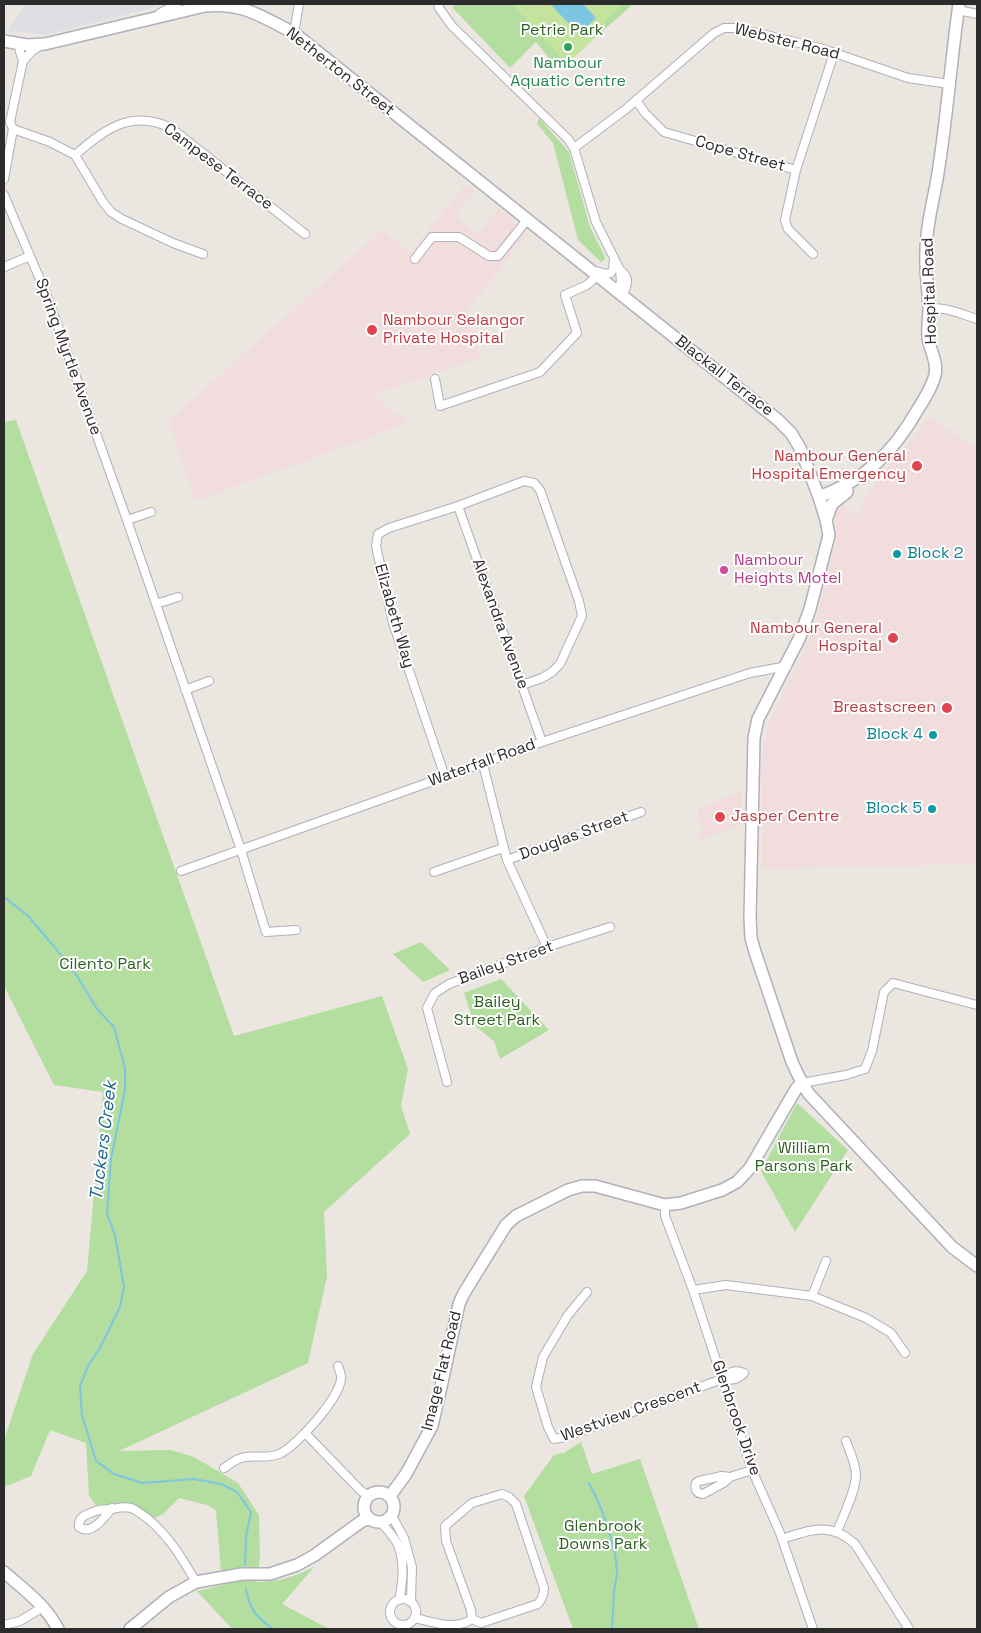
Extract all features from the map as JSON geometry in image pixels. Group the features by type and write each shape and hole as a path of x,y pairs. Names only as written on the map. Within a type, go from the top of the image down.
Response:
{"main road":[{"name":"Netherton Street","path":"4,41 19,44 42,44 196,8 230,5 253,12 294,33 619,293"},
{"name":"Hospital Road","path":"819,497 848,485 872,467 895,445 927,394 935,370 928,336 927,231 938,173 958,7"},
{"name":"Blackall Terrace","path":"619,293 784,425 800,448 819,497 829,535 813,600 787,666 758,719 754,738 750,917 755,952 792,1062 802,1083 822,1109 952,1248 977,1266"},
{"path":"826,520 832,504 847,492 848,485"},
{"name":"Image Flat Road","path":"390,1496 406,1474 432,1426 459,1304 506,1225 522,1213 568,1190 582,1186 595,1186 665,1205 681,1204 730,1186 744,1176 796,1089 802,1083"},
{"path":"130,1629 168,1597 196,1582 242,1574 270,1574 298,1565 362,1522 385,1522 392,1516 395,1506 390,1496 381,1492 369,1496 366,1500 364,1510 375,1521"},
{"path":"4,1572 43,1607 58,1629"}],"street":[{"path":"139,21 177,4"},
{"path":"294,33 298,4"},
{"path":"438,4 452,26 568,139 574,148 594,216 620,270 619,293"},
{"path":"958,7 977,14"},
{"name":"Webster Road","path":"574,148 636,100 714,33 724,28 738,28 834,53 908,78 949,84"},
{"path":"19,44 23,61"},
{"path":"4,179 13,129 10,122 23,61 42,44"},
{"name":"Cope Street","path":"636,100 645,113 664,132 796,170 834,53"},
{"name":"Campese Terrace","path":"75,155 92,140 111,128 132,120 152,120 172,128 305,234"},
{"path":"13,129 50,142 75,155 102,202 111,212 173,243 202,254"},
{"path":"796,170 785,220 788,229 813,254"},
{"name":"Spring Myrtle Avenue","path":"4,196 47,296 127,520 241,850 266,932 296,930"},
{"path":"415,259 432,238 459,237 488,256 498,256 527,220"},
{"path":"4,267 30,256"},
{"path":"435,379 440,406 540,372 577,334 564,295 590,284 593,273 609,274 613,269 614,259"},
{"path":"929,308 953,311 977,319"},
{"path":"458,506 524,481 534,483 540,490 579,601 582,616 560,664 542,678 522,685"},
{"name":"Alexandra Avenue","path":"458,506 542,742"},
{"name":"Elizabeth Way","path":"445,777 393,622 376,546 378,534 389,528 458,506"},
{"path":"127,520 151,512"},
{"path":"156,604 178,597"},
{"name":"Waterfall Road","path":"180,871 542,742 750,673 787,666"},
{"path":"185,690 209,681"},
{"path":"483,764 506,860 547,947"},
{"name":"Douglas Street","path":"506,860 640,812"},
{"path":"434,872 503,848"},
{"name":"Bailey Street","path":"447,1082 427,1008 435,993 448,984 547,947 610,927"},
{"path":"802,1083 846,1075 865,1069 872,1051 884,992 893,982 977,1005"},
{"name":"Glenbrook Drive","path":"665,1205 665,1216 693,1290 752,1470 782,1539 813,1629"},
{"path":"812,1296 826,1261"},
{"path":"693,1290 726,1285 812,1296 866,1318 891,1333 905,1353"},
{"name":"Westview Crescent","path":"588,1292 568,1315 543,1357 539,1372 536,1387 548,1427 554,1439 565,1437 722,1379"},
{"path":"224,1468 236,1460 245,1457 272,1457 281,1453 306,1434 338,1390 342,1378 338,1366"},
{"path":"306,1434 361,1491 369,1496"},
{"path":"837,1532 854,1488 856,1476 854,1463 846,1441"},
{"path":"730,1477 752,1470"},
{"path":"415,1618 452,1626 462,1625 472,1620 481,1623 538,1604 544,1595 544,1588 516,1504 509,1497 502,1494 472,1503 445,1526 446,1541 471,1610 472,1620"},
{"path":"112,1508 131,1508 154,1524 179,1552 196,1582"},
{"path":"392,1516 404,1538 412,1567 411,1602"},
{"path":"375,1521 396,1542 402,1562 403,1579 399,1600"},
{"path":"782,1539 812,1529 827,1529 845,1535 855,1544 909,1629"},
{"path":"389,1629 392,1619 391,1608 396,1601 407,1600 416,1609 415,1618 402,1627 392,1619"},
{"path":"4,1625 20,1620 43,1607"}],"shaded area":[{"path":"25,4 158,4 148,9 45,35 8,31"},
{"name":"Nambour Selangor Private Hospital","path":"466,184 475,191 455,216 477,234 499,209 527,233 467,311 481,357 372,396 410,422 196,501 169,421 382,230 410,253"},
{"name":"Nambour General Hospital","path":"928,417 977,449 977,852 975,864 762,869 762,762 764,741 770,720 800,661 818,614 836,542 833,506 840,501 857,517 865,497"},
{"name":"Jasper Centre","path":"742,791 741,824 699,841 699,832 702,832 703,829 701,826 699,827 698,809"}],"green space":[{"name":"Petrie Park","path":"456,4 633,4 559,70 536,42 510,68 452,7"},
{"name":"Nambour Aquatic Centre","path":"512,4 622,4 607,19 603,30 567,64"},
{"path":"539,118 569,152 590,227 605,257 601,262 578,240 553,143 537,124"},
{"name":"Cilento Park","path":"16,420 234,1036 382,996 408,1069 401,1106 410,1134 324,1212 327,1276 308,1363 119,1451 171,1450 194,1457 238,1483 259,1515 260,1558 256,1582 286,1578 314,1567 282,1604 329,1629 232,1629 197,1591 227,1584 221,1570 216,1510 207,1505 179,1498 163,1514 154,1518 131,1504 96,1506 89,1495 86,1443 50,1430 31,1476 4,1487 4,1440 33,1354 87,1271 103,1092 54,1085 4,986 4,422"},
{"path":"421,942 450,970 423,982 393,954"},
{"name":"Bailey Street Park","path":"501,979 549,1030 500,1059 494,1041 475,1026 464,993"},
{"name":"William Parsons Park","path":"797,1103 848,1150 795,1232 761,1171"},
{"name":"Glenbrook Downs Park","path":"581,1442 592,1474 640,1459 699,1629 573,1629 524,1496 554,1455 564,1453"}],"water":[{"path":"550,4 583,4 596,18 579,34"}],"waterway":[{"name":"Tuckers Creek","path":"4,897 28,916 56,949 77,976 97,1009 114,1027 125,1068 125,1090 111,1159 107,1214 115,1235 124,1287 120,1307 100,1348 88,1366 80,1386 82,1415 96,1461 114,1474 142,1483 194,1479 221,1484 237,1492 251,1512 246,1537 245,1565"},
{"path":"589,1483 607,1525 616,1561 617,1574 612,1629"},
{"name":"Tuckers Creek","path":"246,1589 255,1612 262,1621 273,1629"}],"place":[{"name":"Nambour Aquatic Centre","path":"568,47"},
{"name":"Nambour Selangor Private Hospital","path":"372,330"},
{"name":"Nambour General Hospital Emergency","path":"917,466"},
{"name":"Block 2","path":"897,554"},
{"name":"Nambour Heights Motel","path":"724,570"},
{"name":"Nambour General Hospital","path":"893,638"},
{"name":"Breastscreen","path":"947,708"},
{"name":"Block 4","path":"933,735"},
{"name":"Block 5","path":"932,809"},
{"name":"Jasper Centre","path":"720,817"}]}
